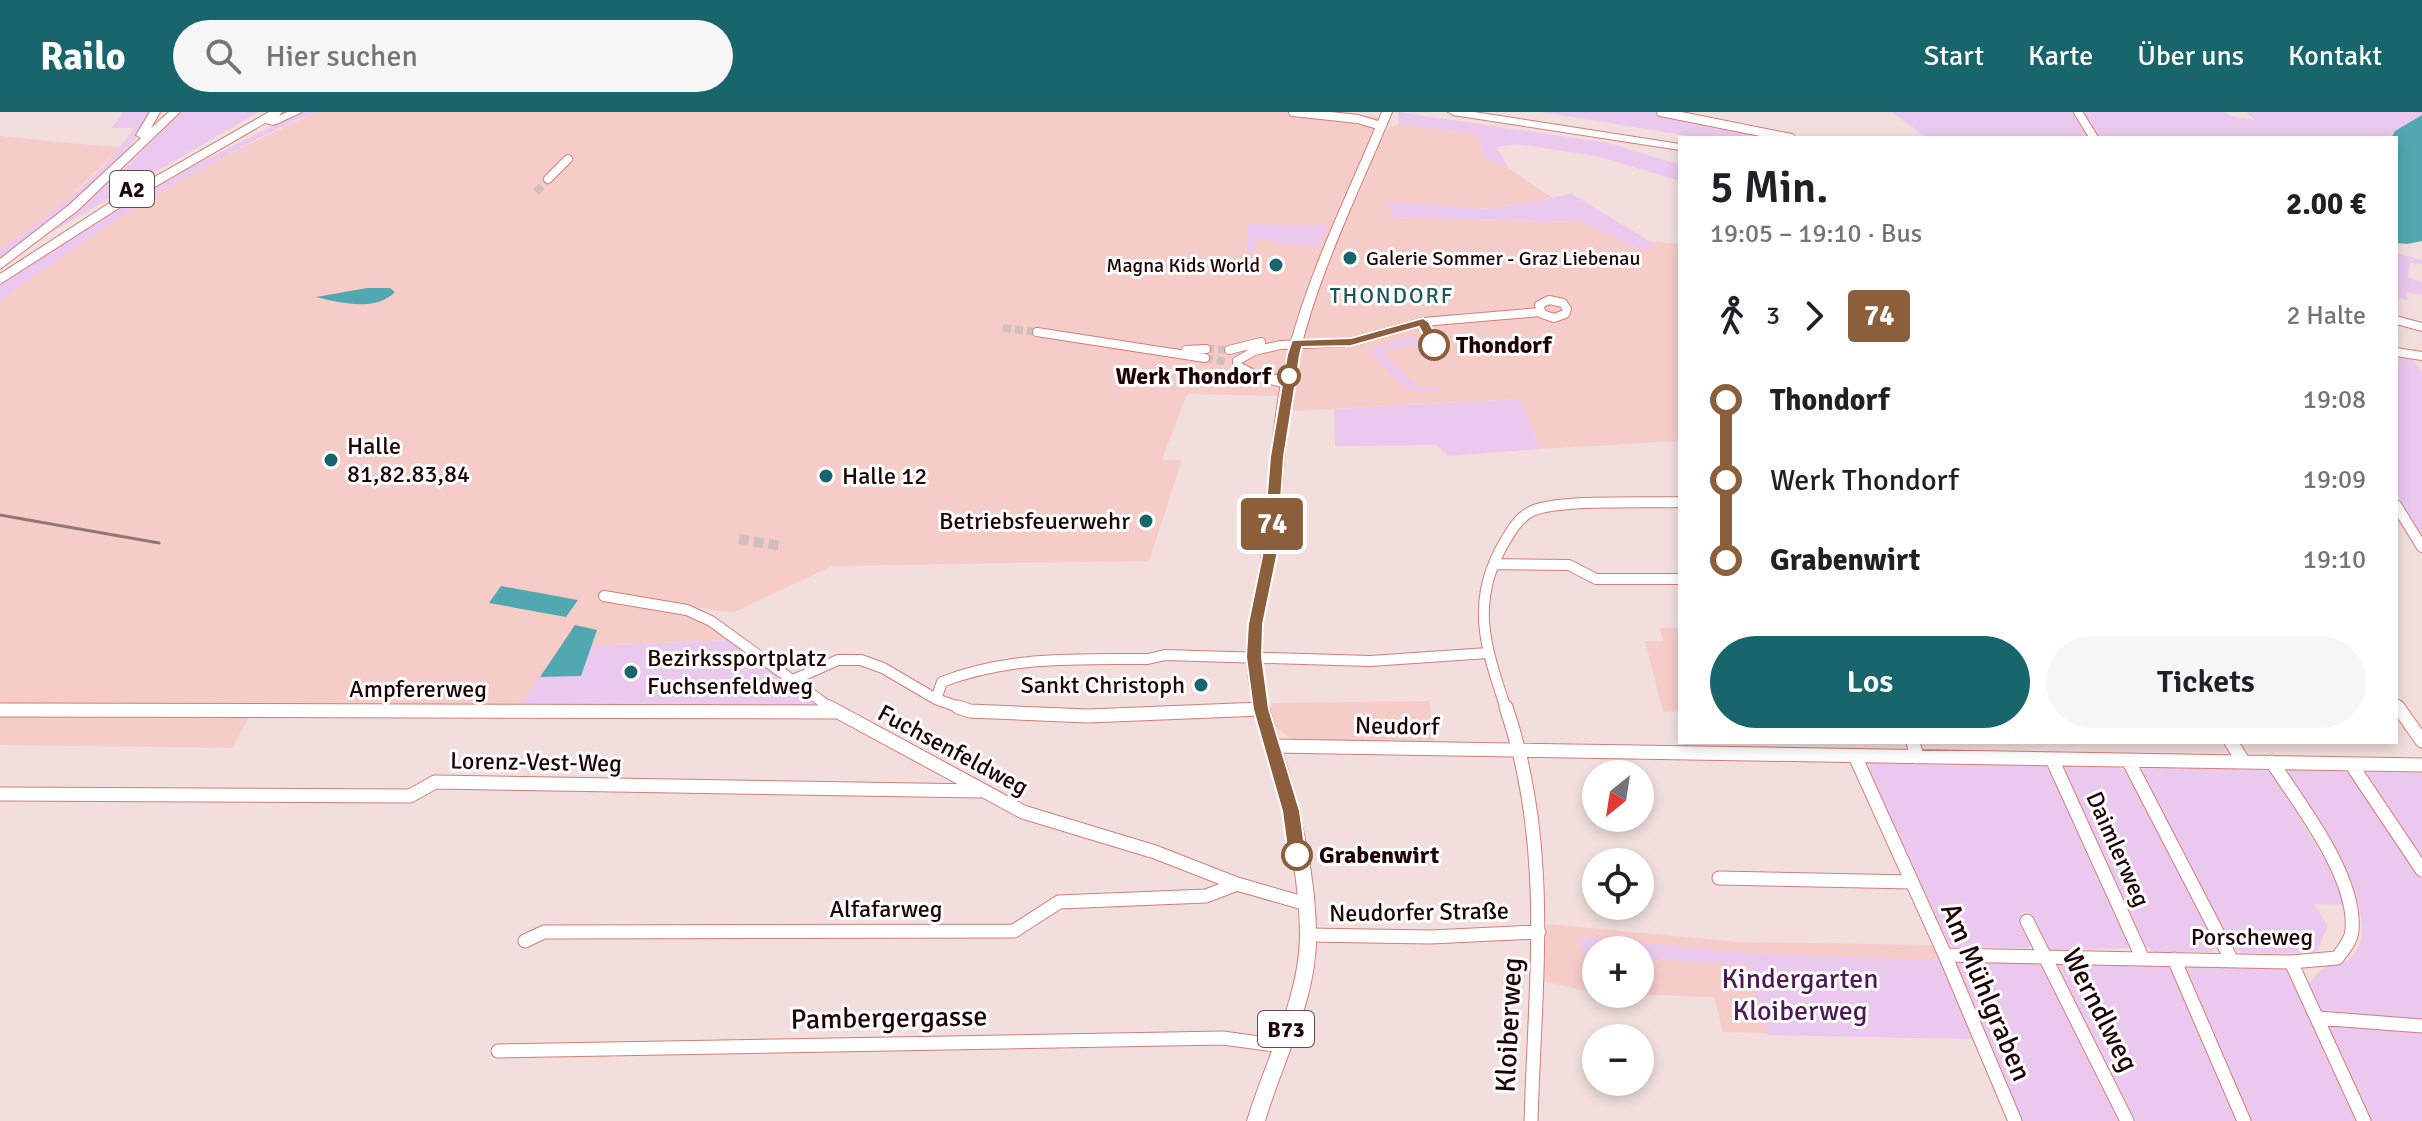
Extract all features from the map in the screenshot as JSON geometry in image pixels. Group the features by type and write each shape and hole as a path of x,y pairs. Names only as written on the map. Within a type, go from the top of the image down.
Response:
{"highway":[{"path":"111,174 137,143 155,112"},
{"path":"0,265 111,174 175,112"},
{"name":"A2","path":"0,272 120,196 267,112"},
{"name":"A2","path":"0,280 78,227 277,112"},
{"path":"189,162 297,112"},
{"path":"1453,112 1678,147"},
{"path":"1500,112 1678,140"},
{"path":"2398,312 2422,318"},
{"path":"2398,321 2422,327"}],"main road":[{"name":"B73","path":"1256,1121 1303,974 1308,935 1291,811 1261,709 1254,657 1256,624 1269,556 1276,466 1296,343 1331,238 1366,167 1387,112"}],"street":[{"path":"1293,112 1358,119 1381,126"},
{"path":"1661,112 1781,136"},
{"path":"2078,112 2093,136"},
{"path":"548,179 568,159"},
{"path":"1288,383 1261,378 1232,362 1266,347 1351,342 1427,321 1540,312"},
{"path":"1037,332 1206,353"},
{"path":"1229,350 1268,339 1296,343"},
{"path":"2398,352 2418,355 2422,367"},
{"path":"910,684 942,682 968,670 1015,660 1148,659 1165,655 1370,661 1488,653 1482,613 1485,585 1523,516 1554,506 1678,502"},
{"path":"2398,508 2422,547"},
{"path":"1494,564 1569,565 1596,579 1678,579"},
{"name":"Fuchsenfeldweg","path":"604,596 687,610 711,621 795,679 836,712 1023,812 1155,852 1237,884 1303,903"},
{"name":"Neudorfer Straße","path":"1308,935 1430,937 1539,932 1537,852 1519,750 1488,653"},
{"path":"795,679 838,660 861,660 936,699 970,711 1088,716 1261,709"},
{"path":"936,699 942,682"},
{"name":"Ampfererweg","path":"0,710 836,712"},
{"path":"2398,710 2422,741"},
{"path":"1914,744 1917,757"},
{"path":"2232,744 2243,761"},
{"name":"Neudorf","path":"1274,746 1519,750"},
{"path":"1519,750 2422,765"},
{"name":"Am Mühlgraben","path":"1855,756 1945,955 2015,1121"},
{"name":"Daimlerweg","path":"2052,759 2142,957"},
{"path":"2128,760 2231,959"},
{"name":"Porscheweg","path":"1945,955 2291,962 2337,958 2352,935 2353,907 2344,882 2272,762"},
{"path":"2351,764 2422,870"},
{"name":"Lorenz-Vest-Weg","path":"0,794 410,796 435,782 979,791"},
{"path":"1719,878 1912,882"},
{"name":"Alfafarweg","path":"525,941 544,932 1014,931 1059,902 1206,896 1237,884"},
{"name":"Werndlweg","path":"2027,921 2127,1121"},
{"name":"Kloiberweg","path":"1531,1121 1539,932"},
{"path":"2174,959 2244,1121"},
{"path":"2291,962 2364,1121"},
{"path":"2318,1018 2422,1026"},
{"name":"Pambergergasse","path":"498,1051 1223,1038 1281,1046"}],"shaded area":[{"path":"315,112 1337,112 1380,117 1344,198 1356,199 1387,128 1399,124 1477,134 1483,157 1509,168 1552,198 1490,209 1387,203 1394,217 1583,222 1640,250 1653,248 1649,241 1678,244 1678,441 1540,449 1519,399 1295,411 1278,403 1277,396 1187,394 1162,460 1182,460 1149,561 832,566 732,613 688,606 730,640 591,646 597,630 575,626 520,707 0,706 0,301 73,246 188,174"},
{"path":"0,136 121,147 61,206 0,250"},
{"path":"1659,628 1678,628 1678,711 1663,712 1645,641 1663,641"},
{"path":"1429,701 1434,741 1293,740 1275,727 1268,712 1273,703"},
{"path":"0,713 250,716 232,748 0,745"},
{"name":"Kindergarten Kloiberweg","path":"1547,924 1738,942 1933,945 1974,1039 1723,1032 1714,997 1654,995 1654,936 1582,936 1582,990 1542,981"}],"green space":[{"path":"123,112 152,112 123,156 105,175 64,212 0,260 0,250 73,195 106,164 134,128 112,128"},
{"path":"180,112 259,112 41,238 119,174"},
{"path":"305,112 315,112 191,174 75,247 0,301 0,285 111,213 226,149"},
{"path":"1398,112 1609,143 1678,164 1678,180 1597,156 1516,144 1496,147 1509,168 1483,157 1477,134 1399,124"},
{"path":"1541,112 1670,112 1794,136 1689,136"},
{"path":"1891,112 2225,112 2255,120 2246,112 2422,112 2392,136 1925,136"},
{"path":"1572,194 1649,241 1654,248 1640,250 1583,222 1394,217 1386,202 1490,209"},
{"path":"1248,224 1328,226 1318,247 1257,237 1254,254 1247,254"},
{"path":"2398,254 2422,260 2422,264 2410,263 2408,277 2422,282 2422,295 2407,292 2408,300 2398,298"},
{"path":"1409,336 1419,339 1421,345 1388,348 1383,355 1419,388 1439,386 1437,389 1426,392 1407,387 1369,350"},
{"path":"2398,355 2412,357 2422,372 2422,537 2398,495"},
{"path":"1520,399 1540,449 1449,456 1436,445 1335,446 1334,409"},
{"path":"730,640 821,708 520,707 540,677 581,676 591,646"},
{"path":"1872,763 2044,765 2053,772 2132,945 2129,948 2049,950 2028,912 2021,913 2033,942 2028,948 1953,947 1943,941 1867,769"},
{"path":"2065,766 2119,767 2127,772 2217,945 2212,952 2154,952 2142,944 2062,772"},
{"path":"2145,767 2266,770 2276,777 2329,867 2345,905 2314,904 2328,926 2316,954 2243,953 2230,945 2140,773"},
{"path":"2289,770 2344,771 2352,775 2422,879 2422,1019 2328,1014 2316,1008 2307,986 2324,968 2348,960 2360,943 2362,921 2356,895 2344,868 2288,777"},
{"path":"2368,772 2422,773 2422,864 2365,778"},
{"name":"Kindergarten Kloiberweg","path":"1654,944 1746,953 1939,960 1974,1039 1768,1035 1748,964 1654,960"},
{"path":"1961,960 2035,962 2042,966 2121,1121 2021,1121 1954,970"},
{"path":"2056,962 2166,966 2177,974 2241,1121 2132,1121 2053,968"},
{"path":"2189,963 2279,965 2293,975 2359,1121 2251,1121 2184,970"},
{"path":"2332,1025 2422,1030 2422,1121 2369,1121 2328,1031"}],"water":[{"path":"2422,115 2422,241 2407,244 2398,243 2398,136 2392,136 2395,131"},
{"path":"367,288 390,288 395,292 368,304 316,297"},
{"path":"501,586 578,600 566,617 489,603"},
{"path":"575,625 597,630 581,676 540,677"}],"tunnel":[{"path":"536,192 548,179"},
{"path":"1003,328 1037,332"},
{"path":"1206,349 1229,350"},
{"path":"1205,358 1227,362"},
{"path":"739,539 781,546"}],"railway":[{"path":"0,515 159,543"}],"bus line":[{"name":"74","path":"1297,855 1291,811 1261,709 1254,657 1256,624 1269,556 1277,457 1296,343 1351,342 1423,322 1434,345"}],"place":[{"name":"Galerie Sommer - Graz Liebenau","path":"1350,258"},
{"name":"Magna Kids World","path":"1276,265"},
{"name":"Thondorf","path":"1434,345"},
{"name":"Werk Thondorf","path":"1289,376"},
{"name":"Halle 81,82.83,84","path":"331,460"},
{"name":"Halle 12","path":"826,476"},
{"name":"Betriebsfeuerwehr","path":"1146,521"},
{"name":"Bezirkssportplatz Fuchsenfeldweg","path":"631,672"},
{"name":"Sankt Christoph","path":"1201,685"},
{"name":"Grabenwirt","path":"1297,855"}],"district":[{"name":"THONDORF","path":"1392,295"}]}
